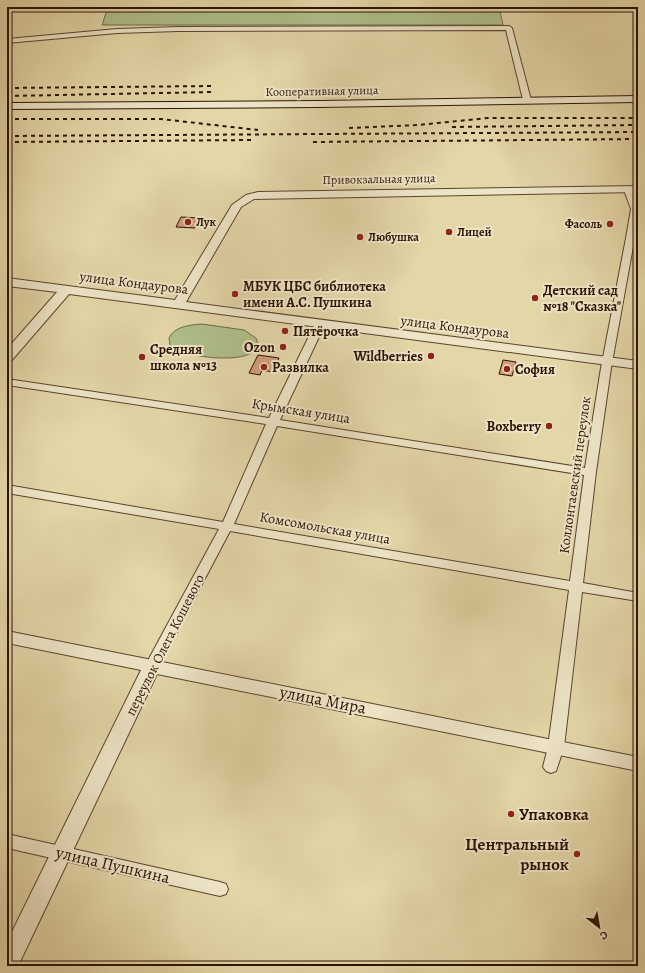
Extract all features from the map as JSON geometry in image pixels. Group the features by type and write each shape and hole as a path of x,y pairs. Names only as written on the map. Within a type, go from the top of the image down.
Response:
{"main road":[{"name":"Кооперативная улица","path":"7,106 312,104 638,99"}],"street":[{"path":"7,41 117,31 178,29 509,28 527,100"},
{"name":"Привокзальная улица","path":"179,304 237,205 250,197 258,195 633,190"},
{"name":"Коллонтаевский переулок","path":"551,767 556,747 590,472 608,362 631,238 635,209 633,190"},
{"name":"улица Кондаурова","path":"7,282 638,366"},
{"path":"7,356 66,290"},
{"name":"переулок Олега Кошевого","path":"7,964 152,666 227,526 273,422 320,324"},
{"name":"Крымская улица","path":"7,382 590,472"},
{"name":"Комсомольская улица","path":"7,489 638,597"},
{"name":"улица Мира","path":"7,637 638,764"},
{"name":"улица Пушкина","path":"7,841 220,889"}],"green space":[{"path":"108,7 499,7 503,25 102,25"},
{"path":"202,324 244,330 256,338 257,347 250,354 238,357 223,358 190,354 178,350 170,345 169,338 175,331 183,327"}],"building":[{"name":"Лук","path":"181,217 199,218 195,228 176,227"},
{"name":"Развилка","path":"258,355 279,358 273,372 262,370 260,375 249,373"},
{"name":"София","path":"503,360 516,362 512,376 499,374"}],"railway":[{"path":"7,88 212,86"},
{"path":"7,96 212,92"},
{"path":"349,128 418,125 488,118 638,118"},
{"path":"7,119 161,119 258,130"},
{"path":"452,127 638,125"},
{"path":"7,136 638,132"},
{"path":"313,142 638,139"},
{"path":"7,142 251,140"}],"place":[{"name":"Лук","path":"188,222"},
{"name":"Фасоль","path":"610,224"},
{"name":"Лицей","path":"449,232"},
{"name":"Любушка","path":"360,237"},
{"name":"МБУК ЦБС библиотека имени А.С. Пушкина","path":"235,294"},
{"name":"Детский сад №18 \"Сказка\"","path":"535,298"},
{"name":"Пятёрочка","path":"285,331"},
{"name":"Ozon","path":"283,347"},
{"name":"Wildberries","path":"431,356"},
{"name":"Средняя школа №13","path":"142,357"},
{"name":"Развилка","path":"264,367"},
{"name":"София","path":"507,369"},
{"name":"Boxberry","path":"549,426"},
{"name":"Упаковка","path":"511,814"},
{"name":"Центральный рынок","path":"577,854"}]}
